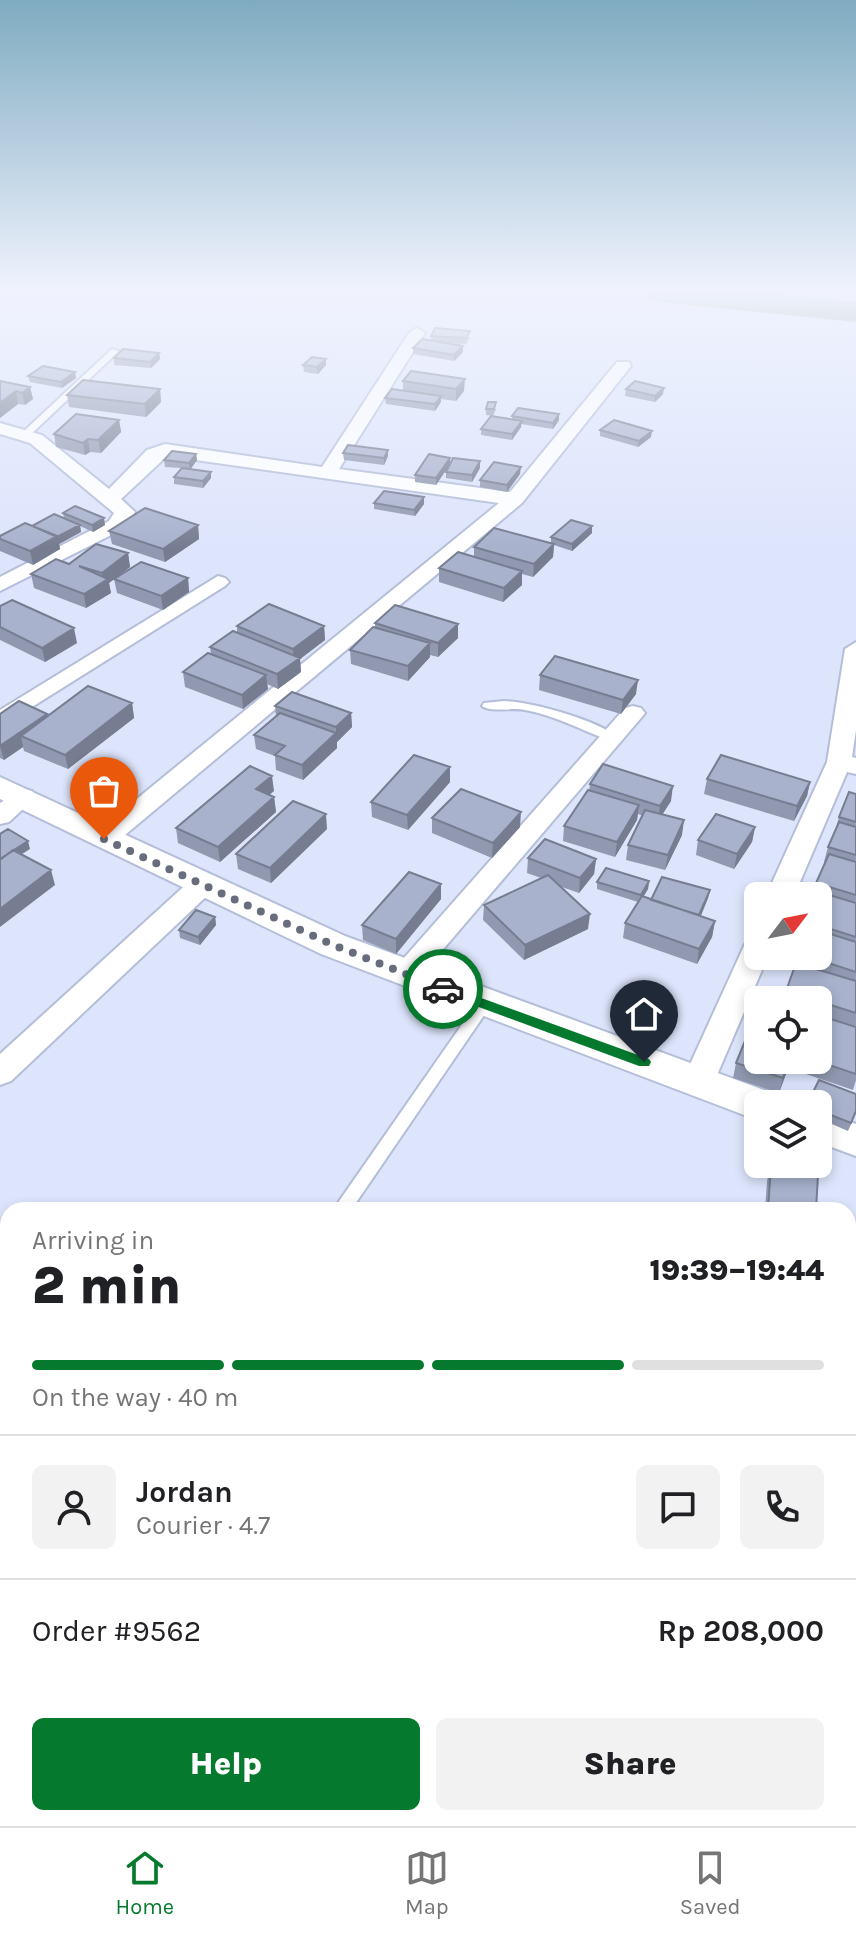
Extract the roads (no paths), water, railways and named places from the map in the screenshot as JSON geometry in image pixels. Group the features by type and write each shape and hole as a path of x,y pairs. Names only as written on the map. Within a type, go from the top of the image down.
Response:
{"street":[{"path":"327,473 389,377"},
{"path":"104,839 515,499 614,377"},
{"path":"0,428 26,434 125,512 116,525 0,585"},
{"path":"111,498 154,454 165,450 515,499"},
{"path":"0,720 218,582"},
{"path":"787,882 848,764 856,649"},
{"path":"406,974 633,713"},
{"path":"8,800 104,839 201,886 406,974 744,1099"},
{"path":"0,1073 201,886"},
{"path":"698,1082 747,970"},
{"path":"832,1131 856,1140"}],"lane":[{"path":"26,434 87,377"},
{"path":"488,706 503,703 527,705 612,737"},
{"path":"348,1202 484,1004"}]}
